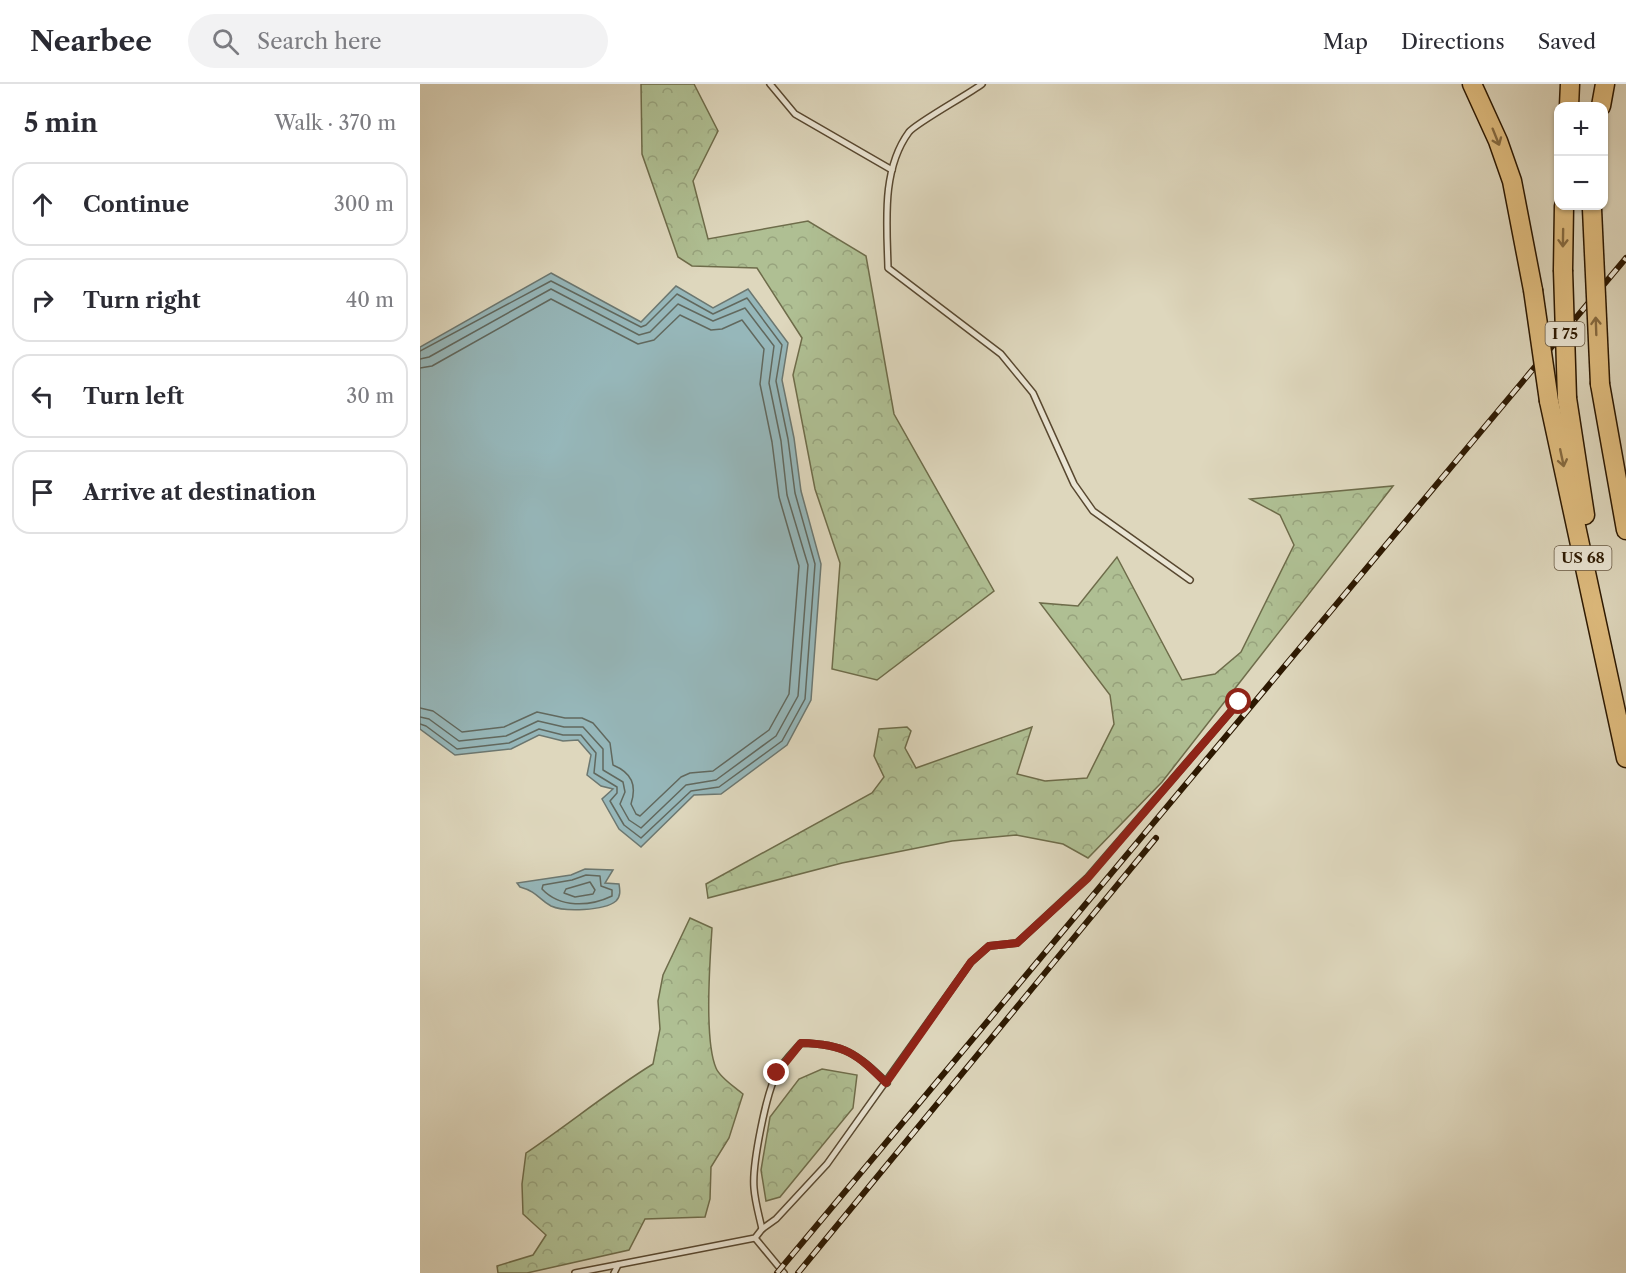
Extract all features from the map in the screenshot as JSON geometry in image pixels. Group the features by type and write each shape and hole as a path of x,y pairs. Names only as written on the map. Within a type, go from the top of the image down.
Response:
{"highway":[{"name":"US 68","path":"1472,84 1498,141 1512,181 1533,290 1558,400 1626,758"},
{"path":"1569,102 1570,84"},
{"path":"1602,102 1605,84"},
{"name":"I 75","path":"1558,400 1564,210"},
{"name":"I 75","path":"1592,210 1600,384 1626,530"}],"lane":[{"path":"770,84 795,114 892,170"},
{"path":"982,84 909,131 892,170 887,214 888,268 1001,354 1033,393 1074,484 1093,511 1190,580"},
{"path":"574,1273 755,1238 762,1229 776,1219 827,1164 971,962 989,946 1017,943 1088,878 1239,702"},
{"path":"762,1229 754,1187 765,1111 777,1073 790,1055 801,1043 821,1043 857,1054 886,1083"},
{"path":"755,1238 784,1273"},
{"path":"615,1273 618,1265"}],"green space":[{"path":"641,84 694,84 718,131 693,181 708,239 808,221 866,256 894,414 994,591 877,680 832,669 840,563 815,489 793,375 802,338 757,268 692,266 678,257 642,154"},
{"path":"1393,486 1162,782 1088,858 1063,844 1016,835 952,841 842,863 708,898 706,884 872,793 884,777 874,756 879,729 907,727 911,731 905,748 916,768 1032,727 1017,774 1045,781 1087,778 1114,724 1110,695 1040,603 1078,606 1117,557 1182,680 1215,674 1241,652 1294,545 1280,515 1250,499"},
{"path":"690,918 712,928 709,1020 712,1055 718,1072 743,1094 729,1138 711,1167 710,1199 705,1217 645,1219 629,1250 527,1273 498,1273 497,1266 533,1255 546,1235 523,1214 522,1184 526,1153 653,1064 660,1029 658,1001 663,975"},
{"path":"822,1069 857,1075 853,1108 780,1197 766,1201 761,1170 770,1117 799,1079"}],"water":[{"path":"551,273 641,322 676,286 713,308 748,289 788,343 782,380 794,438 801,491 821,564 811,700 787,745 721,794 694,795 641,847 619,829 602,799 613,789 601,786 587,775 591,755 578,740 563,741 539,735 511,749 455,755 420,729 420,347"},
{"path":"585,869 613,870 605,883 619,884 620,891 616,901 594,909 557,908 531,891 520,887 517,883 571,875"}],"railway":[{"path":"777,1273 1626,258"},
{"path":"798,1273 1156,838"}],"route":[{"path":"777,1073 801,1043 821,1043 857,1054 886,1083 971,962 989,946 1017,943 1088,878 1239,702"}]}
